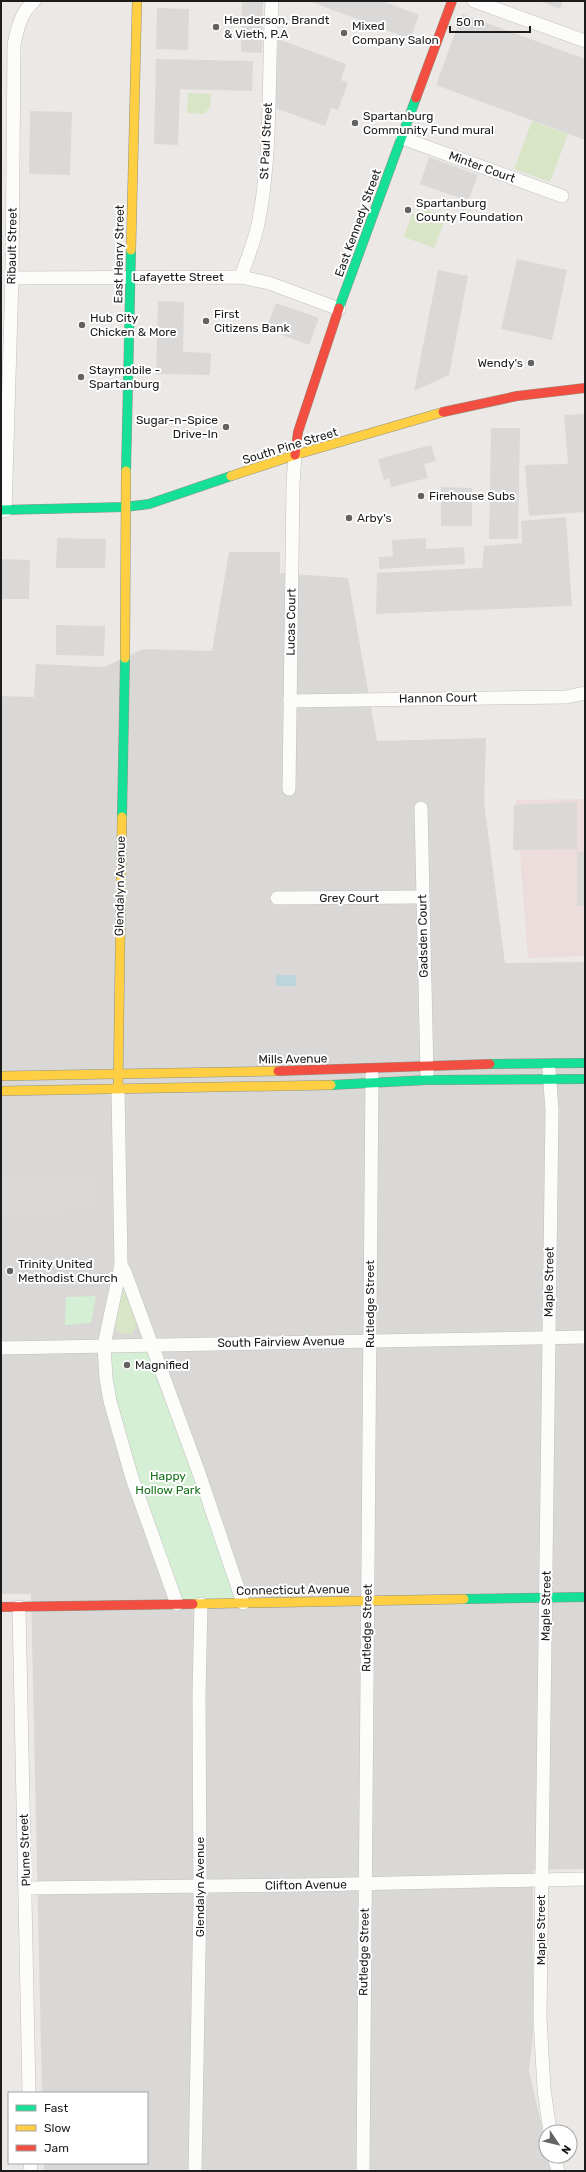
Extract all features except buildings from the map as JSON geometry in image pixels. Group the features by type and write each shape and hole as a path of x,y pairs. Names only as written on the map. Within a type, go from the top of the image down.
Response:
{"main road":[{"name":"East Henry Street","path":"125,507 137,1"},
{"name":"East Kennedy Street","path":"295,455 298,432 339,309 452,1"},
{"name":"South Pine Street","path":"3,510 125,507 149,504 295,455 465,407 517,396 585,388"},
{"name":"Glendalyn Avenue","path":"118,1089 125,651 125,507"},
{"name":"Mills Avenue","path":"1,1076 372,1069 427,1065 585,1063"},
{"path":"1,1091 372,1084 427,1080 585,1079"},
{"name":"Connecticut Avenue","path":"1,1607 585,1597"}],"street":[{"name":"Ribault Street","path":"3,510 12,278 14,44 17,30 24,12 34,1"},
{"name":"St Paul Street","path":"241,277 259,221 262,199 268,121 272,1"},
{"path":"474,1 585,41"},
{"name":"Minter Court","path":"402,138 562,196"},
{"name":"Lafayette Street","path":"12,278 241,277 269,283 339,309"},
{"name":"Lucas Court","path":"289,789 293,484 295,455"},
{"name":"Hannon Court","path":"290,701 566,697 585,693"},
{"name":"Gadsden Court","path":"421,808 427,1080"},
{"name":"Grey Court","path":"277,898 422,897"},
{"name":"Maple Street","path":"549,1064 552,1110 541,1879 542,2054 549,2124"},
{"name":"Rutledge Street","path":"363,2171 372,1069"},
{"name":"Glendalyn Avenue","path":"118,1089 121,1265 104,1345 106,1378 110,1401 132,1478 177,1604"},
{"name":"Glendalyn Avenue","path":"121,1265 152,1344 204,1487 243,1603"},
{"name":"South Fairview Avenue","path":"1,1348 585,1337"},
{"name":"Glendalyn Avenue","path":"195,2171 200,1886 199,1694 201,1604"},
{"name":"Plume Street","path":"19,1607 26,1888 29,2092"},
{"name":"Clifton Avenue","path":"26,1888 585,1879"}],"shaded area":[{"path":"242,1 263,1 262,53 241,52"},
{"path":"309,1 382,1 419,15 410,39"},
{"path":"540,1 563,1 560,9"},
{"path":"157,8 189,9 188,50 156,49"},
{"path":"462,14 585,59 585,140 436,85"},
{"path":"278,39 346,64 341,80 348,83 338,110 331,108 325,126 275,108"},
{"path":"156,59 253,61 252,91 180,89 178,145 154,144"},
{"path":"30,111 72,112 70,175 29,174"},
{"path":"429,157 478,175 468,201 420,184"},
{"path":"517,259 567,270 552,340 501,329"},
{"path":"438,270 468,276 449,375 414,391"},
{"path":"158,301 184,302 183,352 211,353 210,375 156,374"},
{"path":"276,303 319,318 309,345 266,329"},
{"path":"585,414 585,512 529,516 525,465 568,464 564,415"},
{"path":"491,428 520,428 518,539 489,539"},
{"path":"431,445 436,461 424,464 428,478 391,487 389,478 384,480 378,459"},
{"path":"441,487 472,488 472,526 441,526"},
{"path":"566,517 572,606 376,614 377,573 482,568 484,546 522,543 521,521"},
{"path":"57,538 106,539 105,568 56,568"},
{"path":"426,538 426,549 464,547 465,564 379,569 379,557 393,556 392,540"},
{"path":"229,552 280,552 280,573 348,578 377,741 486,738 484,802 505,963 585,962 585,1869 533,1870 533,2037 529,2071 541,2124 538,2124 538,2164 551,2164 553,2171 44,2171 44,2164 148,2164 148,2092 42,2092 31,1594 1,1594 1,696 34,697 36,664 104,667 143,649 212,651"},
{"path":"1,559 30,560 29,599 1,599"},
{"path":"56,625 105,626 104,656 56,655"},
{"path":"585,799 585,956 528,958 516,800"},
{"path":"577,802 577,849 513,850 514,805"},
{"path":"577,852 585,852 585,906 577,906"},
{"path":"97,1179 97,1209 1,1211 1,1181"}],"green space":[{"path":"188,93 211,94 210,107 204,114 187,113"},
{"path":"532,121 568,134 550,182 514,169"},
{"path":"424,209 446,217 434,248 404,237 412,214 420,214"},
{"path":"124,1285 135,1310 137,1323 132,1334 123,1334 117,1331 114,1326 114,1312 119,1289"},
{"path":"96,1296 91,1323 65,1325 66,1297"},
{"name":"Happy Hollow Park","path":"152,1344 243,1603 177,1604 132,1478 104,1345"}],"water":[{"path":"276,975 296,975 296,986 276,986"}],"traffic: fast":[{"path":"339,308 416,98"},
{"path":"126,471 131,250"},
{"path":"1,510 125,507 149,504 231,476"},
{"path":"122,817 125,658"},
{"path":"490,1064 585,1063"},
{"path":"331,1085 427,1080 585,1079"},
{"path":"464,1599 585,1597"}],"traffic: slow":[{"path":"131,250 137,1"},
{"path":"231,476 295,455 443,412"},
{"path":"125,658 126,471"},
{"path":"118,1089 122,817"},
{"path":"1,1076 278,1071"},
{"path":"1,1091 331,1085"},
{"path":"193,1604 464,1599"}],"traffic: jam":[{"path":"416,98 452,1"},
{"path":"295,455 298,432 339,308"},
{"path":"443,412 517,396 585,388"},
{"path":"278,1071 490,1064"},
{"path":"1,1607 193,1604"}],"place":[{"name":"Henderson, Brandt & Vieth, P.A","path":"216,27"},
{"name":"Mixed Company Salon","path":"344,33"},
{"name":"Spartanburg Community Fund mural","path":"355,123"},
{"name":"Spartanburg County Foundation","path":"408,210"},
{"name":"First Citizens Bank","path":"206,321"},
{"name":"Hub City Chicken & More","path":"82,325"},
{"name":"Wendy's","path":"531,363"},
{"name":"Staymobile - Spartanburg","path":"81,377"},
{"name":"Sugar-n-Spice Drive-In","path":"226,427"},
{"name":"Firehouse Subs","path":"421,496"},
{"name":"Arby's","path":"349,518"},
{"name":"Trinity United Methodist Church","path":"10,1271"},
{"name":"Magnified","path":"127,1365"}]}
